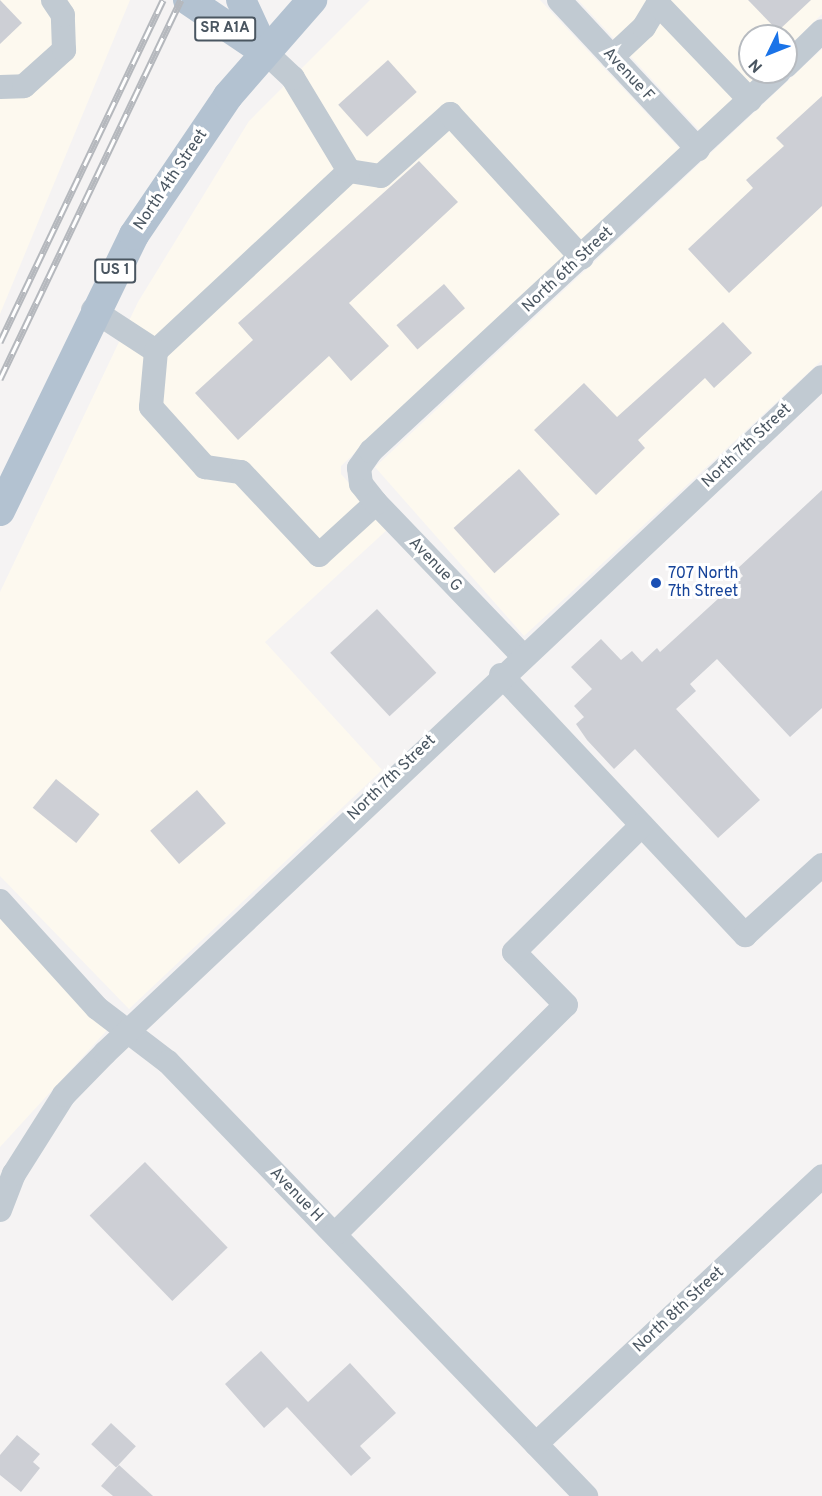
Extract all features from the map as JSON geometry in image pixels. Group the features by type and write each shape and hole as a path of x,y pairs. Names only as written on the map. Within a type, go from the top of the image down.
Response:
{"main road":[{"name":"SR A1A","path":"188,0 265,52"},
{"name":"SR A1A","path":"241,0 265,52"},
{"name":"North 4th Street","path":"0,511 93,310 183,159 265,52 312,0"}],"street":[{"path":"0,87 24,86 64,50 63,15 53,0"},
{"name":"Avenue F","path":"559,0 698,149"},
{"path":"612,57 644,27 657,1 750,100"},
{"path":"798,54 822,31"},
{"path":"265,52 293,78 349,171"},
{"name":"North 6th Street","path":"359,468 371,451 582,258 767,84"},
{"path":"349,171 381,176 450,114 582,258"},
{"path":"349,171 156,351 150,407 205,467 241,472 319,555 376,503"},
{"path":"93,310 156,351"},
{"name":"North 7th Street","path":"0,1210 15,1174 64,1095 522,655 822,377"},
{"name":"Avenue G","path":"359,468 361,484 376,503 522,655"},
{"path":"501,675 745,935 822,865"},
{"path":"335,1234 567,1005 514,952 642,825"},
{"name":"Avenue H","path":"0,901 97,1008 168,1062 586,1496"},
{"name":"North 8th Street","path":"536,1444 822,1176"}],"shaded area":[{"path":"0,0 130,0 0,314"},
{"path":"370,0 540,0 680,149 341,466 341,474 389,528 265,642 382,770 129,1009 0,876 0,592 138,302 249,121"},
{"path":"578,0 822,0 822,14 798,37 798,24 738,24 738,84 749,84 700,131"},
{"path":"822,49 822,360 524,636 375,467 785,84 798,84 798,71"},
{"path":"0,916 109,1028 0,1147"}],"building":[{"path":"0,0 22,23 0,44"},
{"path":"748,0 811,0 785,24 771,24"},
{"path":"388,60 417,92 367,137 338,105"},
{"path":"822,96 822,206 729,293 688,249 753,188 746,180 784,146 776,138"},
{"path":"419,161 458,202 349,303 389,346 351,381 329,356 238,440 195,393 253,340 238,323"},
{"path":"444,284 465,308 417,349 396,325"},
{"path":"723,322 752,353 714,388 705,378 638,440 645,448 596,495 534,430 584,383 617,417"},
{"path":"519,469 560,514 494,573 454,528"},
{"path":"822,490 822,708 790,737 717,659 690,684 696,691 676,709 760,800 718,838 635,749 614,769 587,740 576,724 584,717 574,706 592,689 571,667 601,639 621,660 632,651 642,662 657,648 660,652 743,576 737,569"},
{"path":"377,609 436,673 390,716 330,653"},
{"path":"56,779 100,814 76,843 33,808"},
{"path":"197,790 226,823 179,864 150,831"},
{"path":"145,1162 228,1248 172,1301 90,1215"},
{"path":"261,1351 308,1402 350,1363 396,1413 360,1446 371,1458 351,1476 287,1407 264,1428 225,1384"},
{"path":"111,1423 136,1446 116,1467 91,1444"},
{"path":"17,1435 40,1454 33,1462 40,1468 21,1492 0,1475 0,1455"},
{"path":"119,1465 153,1496 113,1496 101,1486"}],"railway":[{"path":"0,342 163,0"},
{"path":"0,379 181,0"}],"place":[{"name":"707 North 7th Street","path":"656,583"}]}
